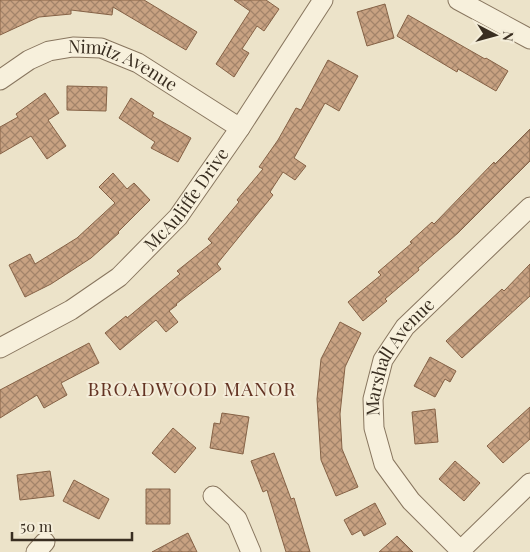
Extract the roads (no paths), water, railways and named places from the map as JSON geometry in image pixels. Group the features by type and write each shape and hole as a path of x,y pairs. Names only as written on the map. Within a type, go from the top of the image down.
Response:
{"street":[{"name":"McAuliffe Drive","path":"0,348 71,310 119,277 178,217 240,128 323,0"},
{"path":"458,0 530,39"},
{"name":"Nimitz Avenue","path":"0,80 29,60 49,51 74,47 101,48 138,63 240,128"},
{"name":"Marshall Avenue","path":"461,552 411,500 384,464 374,428 373,399 383,360 405,328 530,207"},
{"path":"461,552 530,484"},
{"path":"213,496 237,519 250,552"}],"district":[{"name":"BROADWOOD MANOR","path":"192,389"}]}
